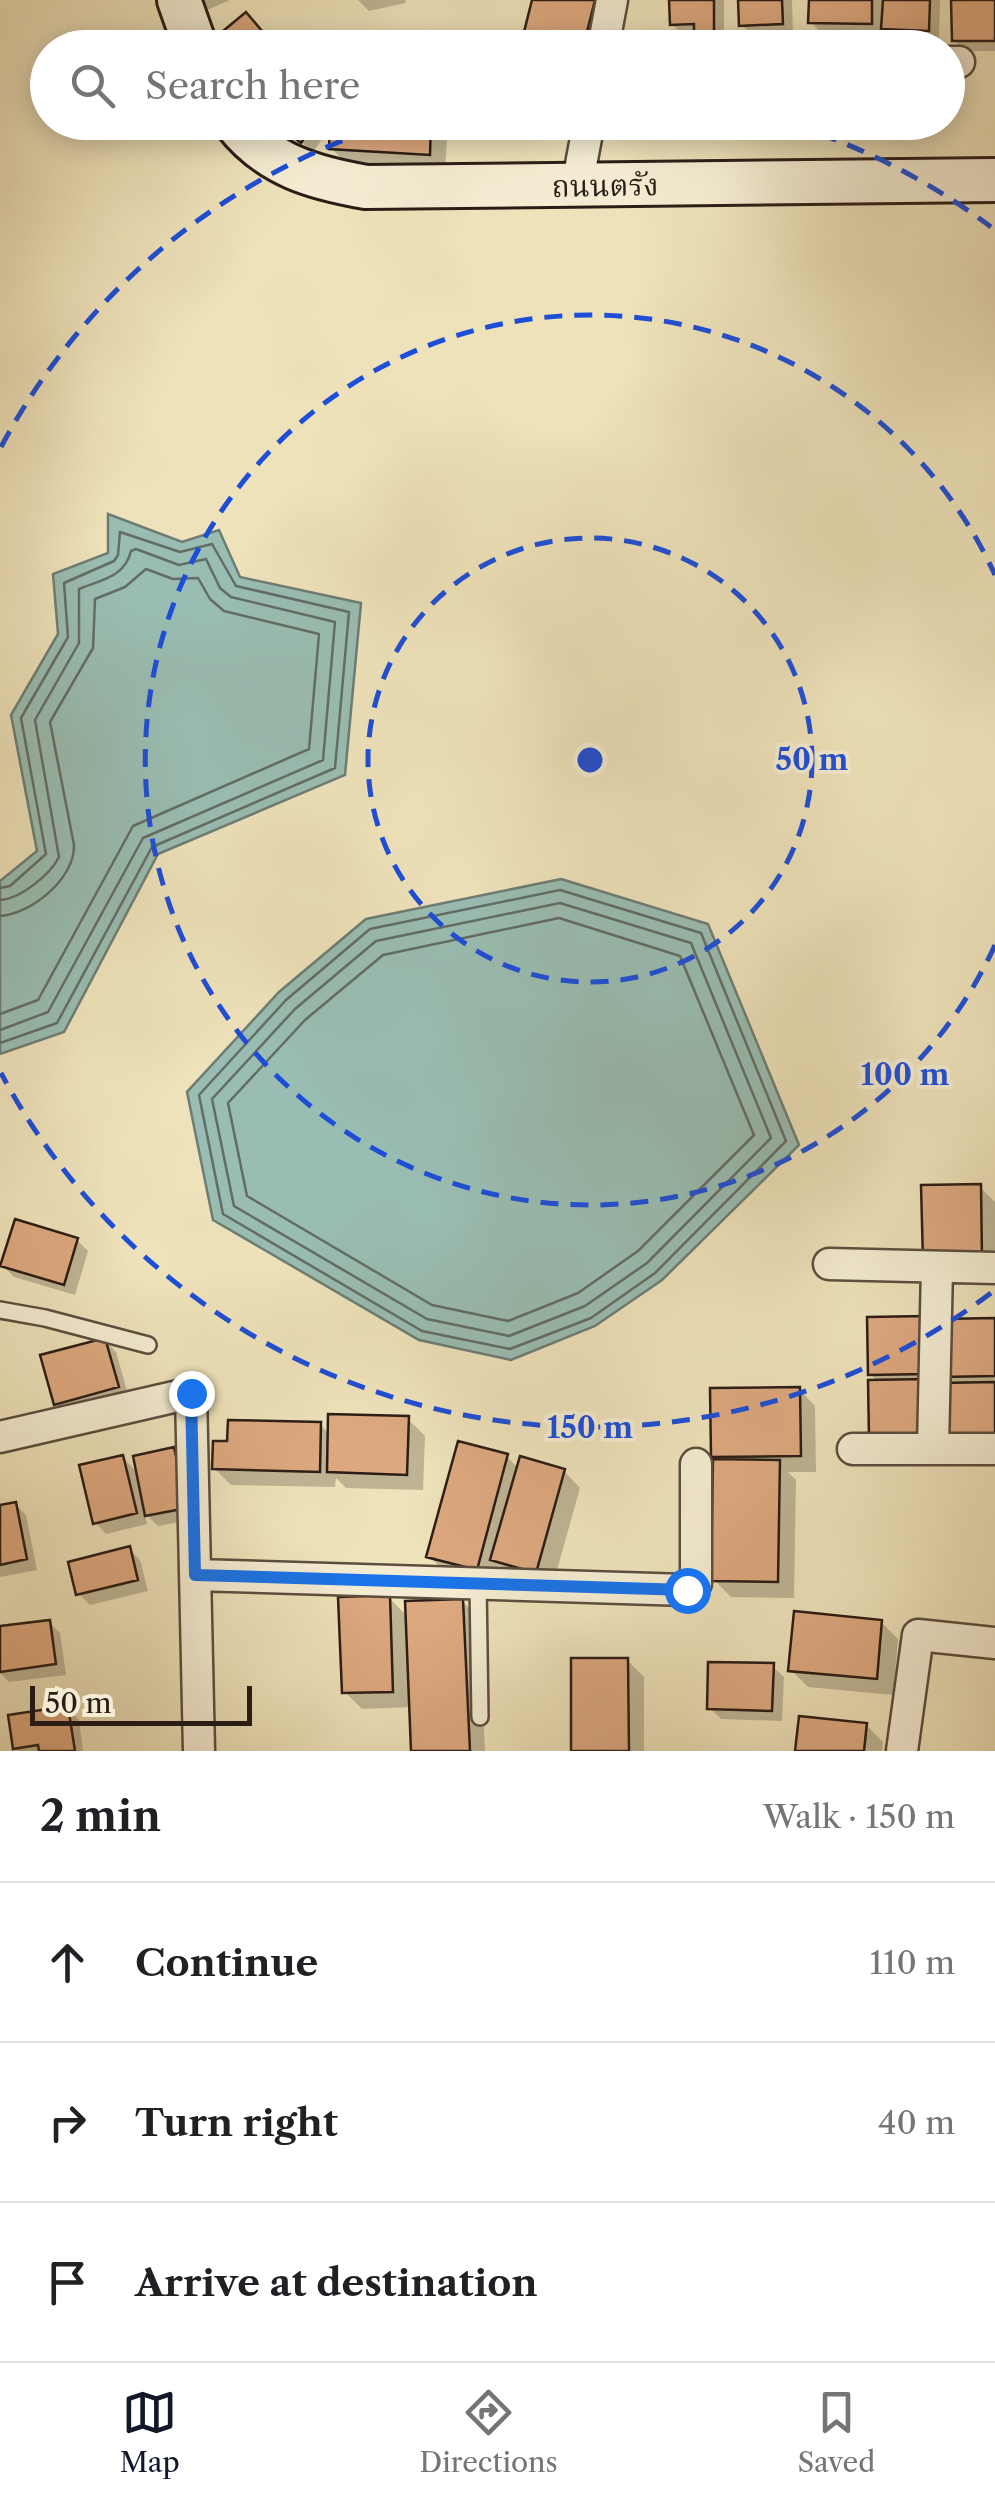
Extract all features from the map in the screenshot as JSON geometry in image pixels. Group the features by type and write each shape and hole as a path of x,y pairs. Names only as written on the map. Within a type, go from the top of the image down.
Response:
{"street":[{"path":"179,0 190,30"},
{"path":"606,30 612,0"},
{"name":"ถนนตรัง","path":"252,140 283,165 318,179 366,187 995,180"},
{"path":"577,186 586,140"},
{"path":"830,1264 995,1268"},
{"path":"934,1449 937,1267"},
{"path":"0,1437 191,1393 200,1751"},
{"path":"852,1450 995,1449"},
{"path":"195,1575 687,1590 696,1583 696,1464"},
{"path":"902,1751 918,1635 995,1643"}],"lane":[{"path":"0,1310 148,1345"},
{"path":"478,1583 480,1717"}],"water":[{"path":"108,514 182,542 219,530 240,577 361,603 345,775 158,854 64,1032 0,1054 0,881 37,851 11,715 58,634 53,574 108,553"},
{"path":"561,879 708,924 799,1145 662,1280 595,1326 511,1360 419,1340 213,1220 187,1092 279,992 366,919"}],"building":[{"path":"532,0 595,0 588,30 524,30"},
{"path":"669,0 714,0 714,30 694,30 694,24 670,25"},
{"path":"738,0 782,0 783,24 739,26"},
{"path":"809,0 872,0 872,24 808,23"},
{"path":"883,0 930,0 929,30 881,29"},
{"path":"951,0 995,0 995,41 965,41 965,30 952,30"},
{"path":"246,12 261,30 224,30"},
{"path":"329,140 430,140 430,155 329,149"},
{"path":"981,1184 982,1260 923,1261 921,1185"},
{"path":"15,1219 78,1238 64,1285 0,1266"},
{"path":"926,1316 927,1374 868,1375 867,1317"},
{"path":"995,1318 995,1376 940,1377 940,1319"},
{"path":"105,1338 119,1387 54,1405 40,1355"},
{"path":"927,1379 928,1437 869,1438 868,1380"},
{"path":"995,1382 995,1441 940,1442 939,1383"},
{"path":"800,1387 801,1456 711,1457 710,1388"},
{"path":"328,1414 409,1416 407,1475 327,1472"},
{"path":"228,1420 321,1422 320,1472 212,1469 213,1441 227,1441"},
{"path":"458,1441 508,1454 477,1570 426,1557"},
{"path":"174,1447 187,1508 145,1516 133,1456"},
{"path":"123,1455 137,1513 93,1524 79,1465"},
{"path":"520,1456 565,1469 536,1573 490,1560"},
{"path":"713,1459 780,1460 778,1582 711,1581"},
{"path":"16,1502 27,1559 0,1565 0,1505"},
{"path":"130,1546 138,1580 76,1595 68,1562"},
{"path":"390,1595 393,1692 342,1693 338,1597"},
{"path":"463,1599 470,1751 411,1751 405,1601"},
{"path":"794,1611 882,1620 877,1679 788,1671"},
{"path":"50,1620 56,1664 0,1672 0,1626"},
{"path":"571,1658 628,1658 629,1751 571,1751"},
{"path":"708,1662 774,1663 772,1711 707,1709"},
{"path":"68,1706 75,1751 39,1751 38,1745 13,1749 8,1715"},
{"path":"799,1716 867,1723 864,1751 795,1751"}],"route":[{"path":"191,1393 195,1575 687,1590"}]}
